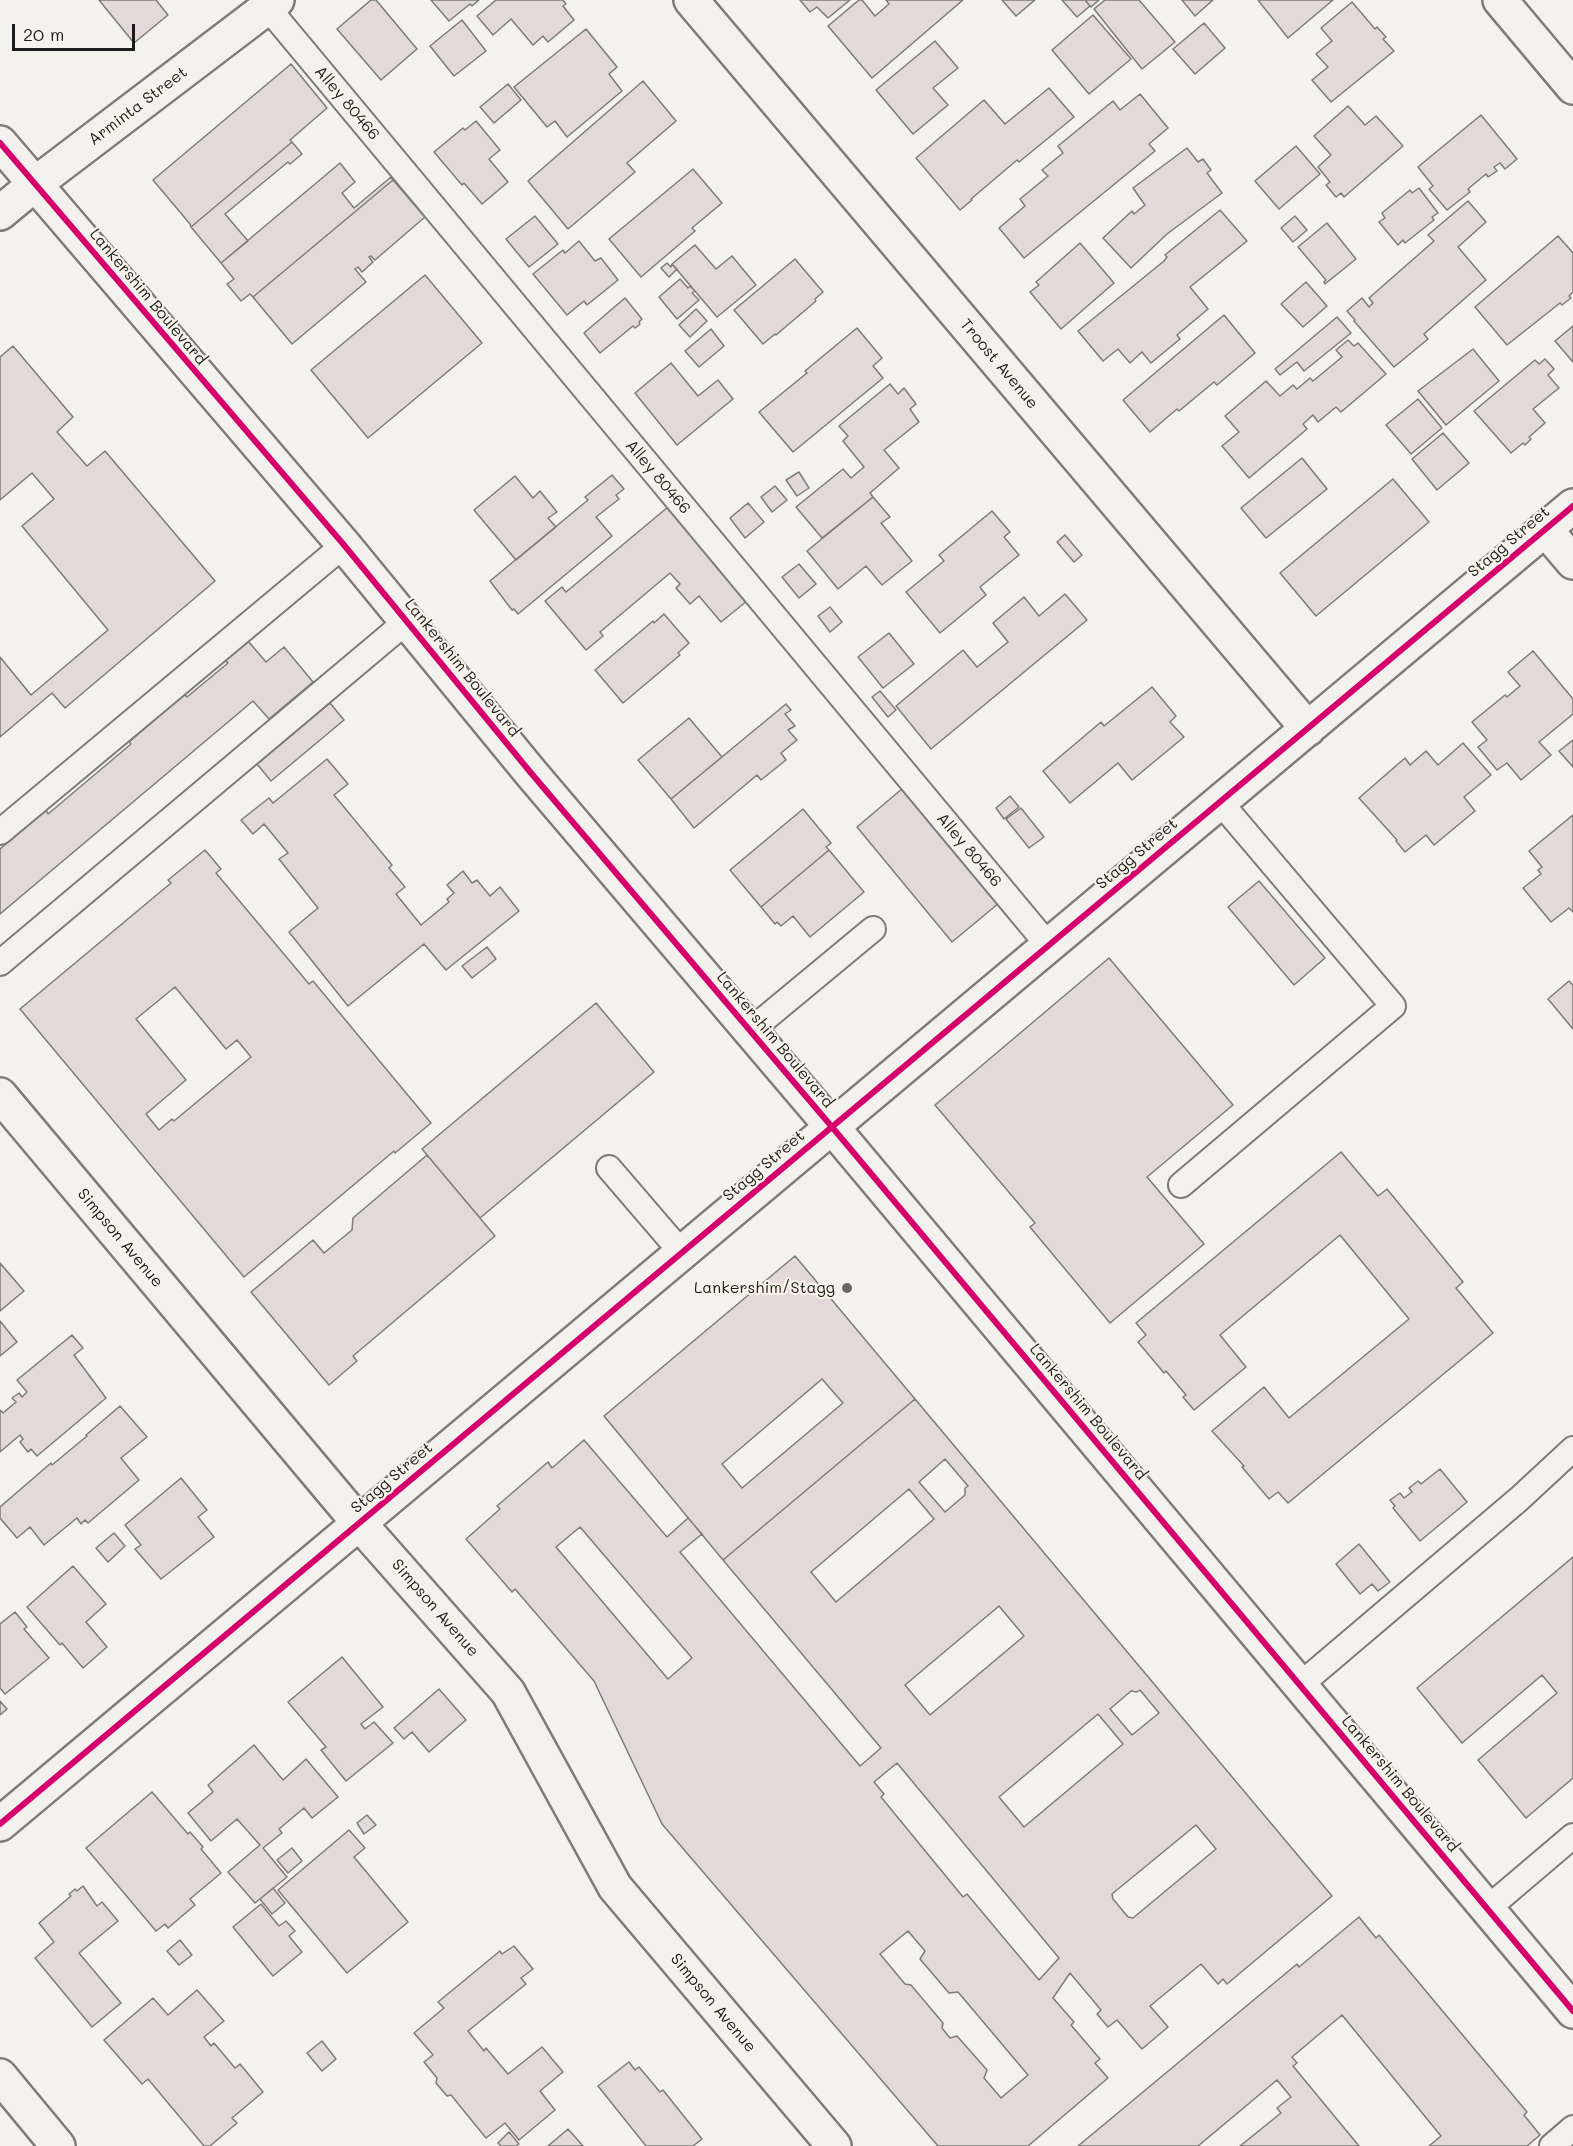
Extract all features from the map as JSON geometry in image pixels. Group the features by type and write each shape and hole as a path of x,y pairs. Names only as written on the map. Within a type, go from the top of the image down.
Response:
{"street":[{"name":"Troost Avenue","path":"691,0 1308,729"},
{"path":"1500,0 1573,87"},
{"name":"Arminta Street","path":"0,213 273,4"},
{"name":"Lankershim Boulevard","path":"0,143 344,545 531,772 832,1127 1573,2011"},
{"name":"Stagg Street","path":"0,1824 1573,506"},
{"path":"1545,530 1573,562"},
{"name":"Simpson Avenue","path":"0,1095 359,1523 508,1692 615,1887 834,2146"},
{"path":"0,2076 58,2146"}],"lane":[{"name":"Alley 80466","path":"273,4 1048,945"},
{"path":"0,832 344,545"},
{"path":"0,963 407,621"},
{"path":"1181,1185 1393,1006 1220,802"},
{"path":"750,1031 873,929"},
{"path":"609,1168 682,1253"},
{"path":"1300,1685 1519,1499 1573,1449"},
{"path":"1486,1909 1573,1836"},
{"path":"1552,2146 1573,2128"}],"building":[{"path":"99,0 156,0 168,15 134,43"},
{"path":"371,0 376,0 417,49 381,80 337,29"},
{"path":"431,0 479,0 472,6 470,4 449,21"},
{"path":"496,0 563,0 566,4 563,6 574,20 548,42 543,36 533,45 511,19 493,35 477,16"},
{"path":"800,0 850,0 828,18 817,7 810,12"},
{"path":"859,0 862,0 875,16 889,4 886,0 963,0 872,78 828,26"},
{"path":"1002,0 1035,0 1016,16"},
{"path":"1062,0 1085,0 1090,6 1077,17"},
{"path":"1085,0 1099,0 1091,7"},
{"path":"1105,0 1139,0 1175,42 1142,69 1094,9"},
{"path":"1182,0 1213,0 1195,16"},
{"path":"1258,0 1333,0 1288,38"},
{"path":"1352,2 1375,29 1377,27 1386,37 1383,39 1394,51 1331,102 1312,80 1328,67 1316,54 1332,41 1321,28"},
{"path":"1093,15 1131,59 1089,94 1052,50"},
{"path":"462,20 486,51 454,76 430,46"},
{"path":"1204,23 1225,48 1195,74 1173,49"},
{"path":"586,29 617,67 609,74 622,91 567,137 555,121 547,127 514,87"},
{"path":"935,41 958,68 933,88 948,105 913,134 876,90"},
{"path":"291,64 327,108 290,140 292,142 191,227 153,180"},
{"path":"643,81 676,121 627,163 635,172 568,229 528,181"},
{"path":"508,84 521,100 494,123 480,107"},
{"path":"1049,88 1074,117 1019,162 1017,160 960,210 916,158 984,100 1005,124"},
{"path":"1140,94 1168,128 1149,144 1155,151 1024,258 999,228 1025,206 1020,199 1048,176 1042,170 1063,153 1058,146 1113,101 1120,110"},
{"path":"1348,106 1365,125 1376,116 1403,146 1344,197 1341,193 1336,197 1326,185 1330,182 1318,167 1331,155 1314,136"},
{"path":"1481,115 1517,159 1505,169 1500,163 1494,167 1497,171 1488,177 1486,174 1468,189 1470,192 1447,210 1429,189 1433,186 1418,167"},
{"path":"476,121 500,150 489,159 508,182 482,204 464,183 462,185 434,152 463,128 465,130"},
{"path":"292,142 302,154 290,164 288,162 225,214 248,241 221,263 191,227"},
{"path":"1296,146 1320,174 1279,209 1255,181"},
{"path":"1187,148 1198,162 1203,159 1211,170 1207,173 1222,193 1167,234 1131,268 1103,238 1132,211 1134,214 1145,205 1133,188"},
{"path":"340,163 355,182 342,193 354,208 391,177 393,180 253,297 250,294 241,301 227,284 234,279 221,263"},
{"path":"693,169 722,203 692,228 695,231 641,277 609,239"},
{"path":"393,180 425,217 375,260 369,257 373,262 362,272 358,267 355,269 366,282 292,344 253,297"},
{"path":"1419,188 1438,213 1432,217 1434,220 1405,243 1403,240 1398,245 1379,222 1385,218 1382,213 1410,190 1412,193"},
{"path":"1468,201 1486,222 1458,247 1486,280 1424,334 1428,339 1394,367 1347,311 1362,298 1369,307 1373,303 1369,298 1434,241 1428,235"},
{"path":"1220,210 1247,241 1190,287 1208,309 1177,335 1180,339 1151,363 1142,352 1130,363 1118,349 1103,361 1078,331 1164,261 1167,257 1165,255"},
{"path":"535,216 558,244 529,267 506,239"},
{"path":"1295,216 1307,230 1293,242 1281,228"},
{"path":"1327,223 1356,259 1325,284 1326,280 1298,247"},
{"path":"1558,236 1573,253 1573,292 1569,296 1571,298 1562,305 1560,303 1507,345 1475,307"},
{"path":"579,241 595,261 601,258 618,280 587,305 584,301 567,315 533,274 563,250 565,253"},
{"path":"1080,243 1114,283 1061,329 1030,292 1039,285 1036,282"},
{"path":"695,245 716,269 732,256 756,285 717,317 672,264"},
{"path":"795,259 823,292 815,299 816,301 763,344 734,310"},
{"path":"667,263 677,269 669,277 661,268"},
{"path":"425,275 482,343 368,438 311,370"},
{"path":"680,279 688,288 690,286 695,291 692,293 699,300 677,319 659,297"},
{"path":"1306,282 1327,306 1303,327 1281,304"},
{"path":"625,298 642,319 640,324 635,328 633,326 600,353 584,333"},
{"path":"696,309 707,321 690,337 679,325"},
{"path":"1224,315 1255,353 1217,385 1214,382 1150,432 1123,400"},
{"path":"1337,317 1351,333 1304,371 1297,362 1280,375 1275,369"},
{"path":"1573,326 1573,362 1555,341"},
{"path":"857,328 882,358 873,366 883,378 793,452 759,412"},
{"path":"711,329 724,346 699,367 685,351"},
{"path":"1348,340 1354,346 1358,343 1386,374 1341,412 1336,407 1318,422 1313,415 1303,424 1307,429 1249,478 1222,446 1239,432 1225,416 1266,381 1280,396 1293,385 1297,389 1310,378 1313,381 1342,357 1336,350"},
{"path":"13,346 73,417 57,432 87,466 105,451 215,581 65,708 52,693 0,737 0,657 31,695 108,630 22,526 54,499 32,473 0,500 0,357"},
{"path":"1473,349 1499,381 1446,425 1418,391"},
{"path":"1545,359 1554,369 1548,375 1559,388 1533,409 1545,423 1529,437 1531,439 1525,445 1523,443 1511,453 1474,411 1535,360 1539,364"},
{"path":"671,363 698,396 718,380 733,399 677,445 635,393"},
{"path":"890,384 898,394 904,388 916,404 910,409 919,422 884,450 899,468 870,493 873,497 822,538 796,507 843,469 851,478 864,467 843,441 848,436 839,426"},
{"path":"1418,399 1442,428 1411,454 1386,425"},
{"path":"1443,433 1469,463 1437,490 1412,459"},
{"path":"1302,458 1327,489 1266,538 1241,508"},
{"path":"799,472 809,488 797,496 786,480"},
{"path":"612,475 624,489 616,495 619,499 596,517 612,536 518,614 514,609 512,610 490,581 588,500 585,497"},
{"path":"515,476 533,498 540,491 557,512 548,518 556,527 516,560 474,510"},
{"path":"1393,479 1429,522 1316,616 1280,573"},
{"path":"775,486 787,500 772,512 761,497"},
{"path":"873,497 890,517 881,523 912,561 882,585 866,566 838,589 807,551"},
{"path":"748,503 764,522 745,538 730,518"},
{"path":"668,507 747,601 721,622 699,596 690,604 676,588 680,584 670,573 600,632 603,636 586,650 545,601 562,587 566,592"},
{"path":"992,511 1010,532 1004,537 1019,555 980,587 986,595 940,633 906,592 944,561 939,555"},
{"path":"1065,535 1082,555 1074,562 1057,542"},
{"path":"799,564 816,584 799,598 782,577"},
{"path":"1065,594 1087,620 931,749 896,706 963,650 977,667 1008,642 993,623 1024,597 1039,616"},
{"path":"830,607 842,622 830,632 818,616"},
{"path":"664,614 689,643 678,653 680,655 623,703 595,670"},
{"path":"889,633 914,664 883,688 858,657"},
{"path":"248,641 266,662 284,647 313,682 269,719 253,701 0,914 0,849 46,810 48,814 131,744 129,742 184,694 187,697 228,663 225,660"},
{"path":"1533,651 1573,699 1573,714 1539,742 1551,755 1521,780 1507,763 1497,770 1478,747 1487,740 1472,722 1520,686 1508,672"},
{"path":"1152,687 1176,716 1170,722 1184,737 1132,780 1118,763 1070,803 1043,771 1101,722 1104,726"},
{"path":"880,691 896,710 888,717 872,697"},
{"path":"330,703 344,720 271,781 257,764"},
{"path":"786,704 791,710 785,714 795,726 788,730 797,740 781,753 786,760 761,780 757,775 694,828 671,799"},
{"path":"689,718 722,757 671,799 638,760"},
{"path":"1573,740 1573,767 1559,751"},
{"path":"1463,743 1491,775 1464,797 1475,811 1434,845 1426,835 1405,852 1359,798 1405,758 1410,765 1426,751 1438,765"},
{"path":"327,759 348,784 334,795 392,865 389,868 405,887 396,894 421,925 449,902 447,899 454,893 447,885 463,871 472,883 477,880 490,896 500,887 519,911 446,970 424,944 348,1006 289,932 318,908 279,859 288,853 264,824 253,834 241,820 269,798 273,803"},
{"path":"903,788 999,903 952,942 857,827"},
{"path":"1010,796 1019,807 1004,819 996,808"},
{"path":"1021,808 1044,837 1029,848 1006,819"},
{"path":"803,809 831,843 826,847 829,850 761,907 730,870"},
{"path":"1573,815 1573,912 1569,908 1551,922 1523,888 1541,874 1538,870 1542,867 1529,851"},
{"path":"205,850 221,869 216,873 309,984 313,981 431,1123 395,1153 394,1151 244,1277 20,1009 171,883 168,880","holes":["175,987 226,1049 237,1040 251,1057 174,1121 172,1119 159,1130 146,1114 186,1080 136,1019"]},
{"path":"829,850 864,892 810,937 793,916 781,926 777,922 775,924 761,907"},
{"path":"1259,881 1325,958 1294,985 1228,907"},
{"path":"487,947 496,959 472,978 462,966"},
{"path":"1109,958 1233,1105 1147,1177 1204,1244 1110,1323 1030,1227 1035,1223 935,1105"},
{"path":"1569,981 1573,985 1573,1029 1548,999"},
{"path":"596,1003 654,1072 480,1218 422,1149"},
{"path":"1341,1152 1378,1196 1387,1189 1463,1282 1456,1288 1493,1333 1288,1503 1278,1492 1269,1499 1242,1467 1244,1466 1212,1431 1264,1387 1289,1418 1409,1319 1340,1235 1220,1335 1246,1367 1194,1410 1183,1397 1186,1395 1138,1342 1146,1335 1136,1323"},
{"path":"427,1155 495,1236 353,1356 357,1361 329,1385 251,1292 313,1240 324,1253 352,1230 353,1218"},
{"path":"795,1256 915,1399 723,1560 604,1416","holes":["822,1379 843,1403 742,1488 722,1464"]},
{"path":"0,1263 24,1291 0,1311"},
{"path":"0,1321 17,1342 0,1356"},
{"path":"72,1335 83,1348 74,1355 106,1398 37,1456 31,1449 28,1452 20,1442 23,1439 20,1435 0,1452 0,1410 3,1413 16,1402 12,1398 19,1393 22,1397 27,1392 17,1380"},
{"path":"915,1399 1332,1896 1227,1984 1223,1979 1218,1984 1201,1964 1150,2006 1168,2027 1142,2049 1117,2020 1108,2027 1097,2014 1101,2010 1070,1973 1053,1998 1074,2022 1071,2025 1100,2059 1095,2063 1108,2078 1028,2146 938,2146 662,1824 594,1681 515,1589 512,1592 466,1539 500,1509 497,1506 548,1462 552,1468 584,1440 667,1537 688,1518 702,1534 680,1552 860,1766 881,1748 723,1560","holes":["945,1459 968,1486 965,1488 965,1495 945,1512 919,1482","909,1489 934,1519 836,1602 811,1572","580,1527 692,1658 668,1679 556,1547","999,1606 1024,1636 930,1715 905,1685","1140,1690 1159,1713 1132,1735 1110,1709 1131,1691","1098,1714 1123,1744 1024,1827 999,1797","897,1763 1059,1958 1039,1980 967,1894 963,1897 881,1797 884,1794 874,1782","1196,1825 1216,1849 1133,1918 1128,1917 1113,1899 1112,1894","908,1931 925,1951 920,1959 949,1993 958,1992 1028,2075 1001,2098 984,2078 987,2070 957,2036 950,2038 942,2028 943,2023 911,1985 905,1984 880,1954"]},
{"path":"120,1406 147,1437 121,1458 139,1480 88,1523 85,1520 81,1524 77,1518 44,1545 30,1527 17,1538 0,1518 0,1507"},
{"path":"1440,1469 1467,1502 1420,1541 1393,1508 1395,1506 1390,1500 1400,1493 1404,1498 1412,1492 1409,1488 1418,1481 1421,1484"},
{"path":"181,1478 207,1510 198,1517 214,1537 161,1579 135,1549 141,1545 125,1525"},
{"path":"114,1533 125,1546 108,1562 96,1548"},
{"path":"1359,1544 1390,1582 1378,1591 1372,1584 1360,1594 1336,1564"},
{"path":"1573,1557 1573,1778 1526,1818 1478,1760 1557,1693 1542,1675 1462,1743 1417,1688"},
{"path":"73,1566 106,1604 86,1622 107,1647 83,1668 27,1607"},
{"path":"15,1612 27,1627 24,1629 49,1658 5,1694 0,1688 0,1624"},
{"path":"342,1657 383,1707 361,1724 365,1729 374,1722 393,1743 346,1781 321,1750 326,1747 288,1702"},
{"path":"439,1689 466,1720 429,1752 412,1732 404,1739 394,1728"},
{"path":"0,1701 7,1709 0,1715"},
{"path":"254,1745 283,1780 306,1759 338,1797 312,1818 304,1808 279,1829 282,1833 263,1848 287,1877 255,1903 228,1872 260,1845 237,1819 211,1841 188,1813 213,1792 208,1785"},
{"path":"152,1792 188,1834 190,1832 203,1847 201,1849 221,1873 190,1899 195,1905 168,1928 165,1924 156,1931 86,1848"},
{"path":"367,1815 376,1825 364,1834 357,1823"},
{"path":"349,1830 365,1848 354,1857 408,1922 347,1973 278,1890"},
{"path":"292,1848 302,1861 288,1873 277,1860"},
{"path":"83,1886 97,1906 102,1902 118,1921 79,1953 121,2003 92,2027 35,1958 54,1942 39,1923 71,1896 69,1894"},
{"path":"273,1888 285,1903 272,1914 260,1899"},
{"path":"261,1904 279,1926 286,1921 295,1931 289,1936 302,1952 273,1976 233,1927"},
{"path":"1359,1917 1376,1938 1379,1935 1527,2112 1524,2115 1540,2135 1527,2146 1429,2146 1441,2136 1342,2015 1292,2057 1297,2063 1293,2066 1359,2146 1240,2146 1281,2113 1277,2108 1291,2097 1277,2080 1198,2146 1078,2146 1297,1964 1299,1967"},
{"path":"180,1940 192,1955 179,1965 167,1951"},
{"path":"514,1946 533,1969 521,1978 526,1984 468,2031 484,2051 486,2048 508,2074 542,2047 563,2072 540,2091 555,2110 519,2140 505,2123 486,2138 451,2095 447,2096 436,2083 437,2078 424,2062 433,2055 414,2033 444,2008 438,2002 500,1951 502,1954"},
{"path":"197,1990 224,2021 204,2037 211,2046 214,2043 235,2068 240,2064 263,2092 232,2118 237,2123 210,2146 204,2146 148,2079 142,2084 104,2040 153,1998 168,2015"},
{"path":"322,2041 336,2059 322,2071 307,2053"},
{"path":"629,2062 635,2070 639,2067 660,2092 663,2090 702,2139 693,2146 646,2146 598,2086"},
{"path":"568,2129 583,2146 548,2146"},
{"path":"509,2132 519,2144 501,2146 498,2143"}],"cycle path":[{"path":"0,143 344,545 531,773 832,1127 1573,2011"},
{"path":"0,1824 1573,506"}],"place":[{"name":"Lankershim/Stagg","path":"847,1288"}]}
